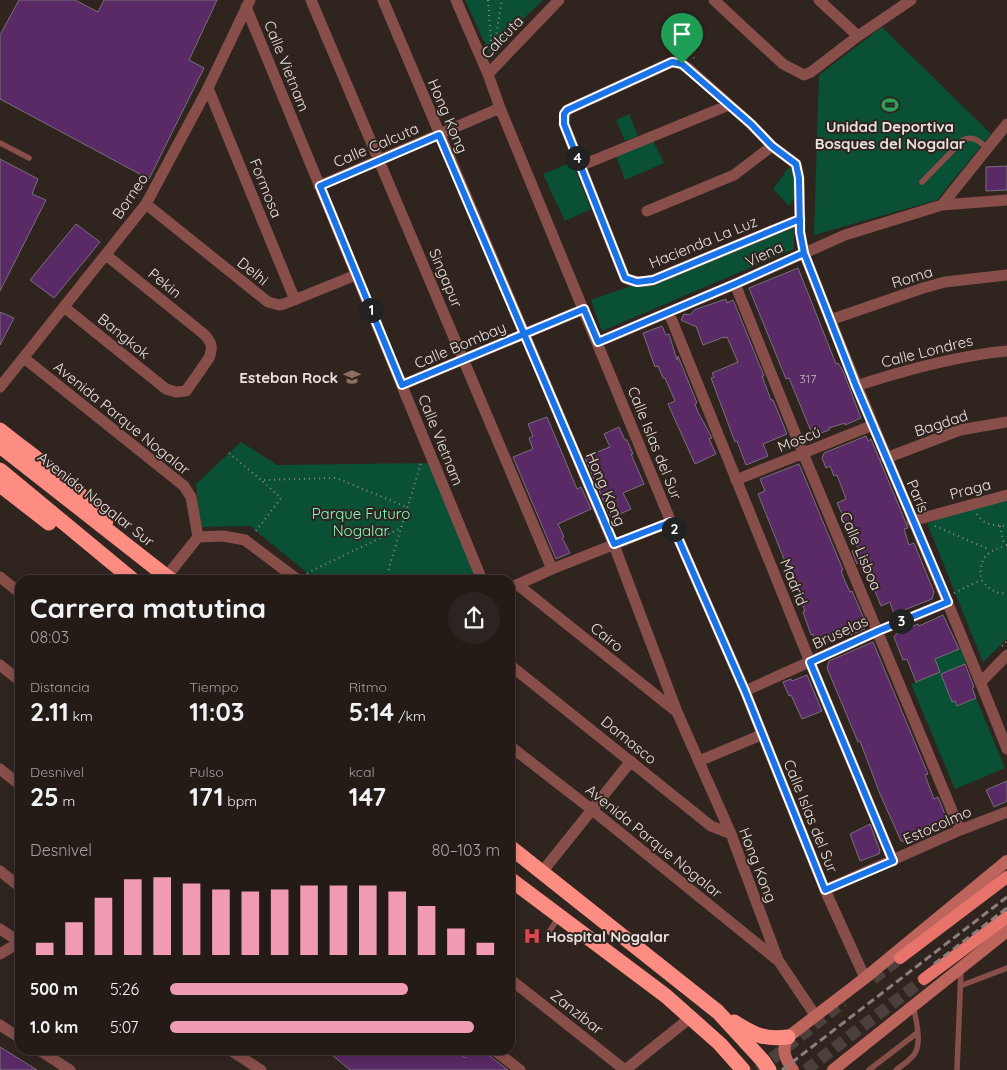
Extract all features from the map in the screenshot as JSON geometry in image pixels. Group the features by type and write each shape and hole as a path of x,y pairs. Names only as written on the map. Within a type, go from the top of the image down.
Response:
{"highway":[{"path":"0,430 92,505 121,540"},
{"name":"Avenida Nogalar Sur","path":"2,448 165,575"},
{"path":"0,470 127,575"},
{"path":"0,486 51,525 68,536 92,547"},
{"path":"515,851 718,1012 762,1037 788,1037"},
{"path":"515,883 666,996 720,1044 743,1070"},
{"path":"718,1012 763,1061 768,1070"},
{"path":"720,1044 727,1070"}],"main road":[{"path":"900,958 1007,877"},
{"path":"924,979 1007,917"}],"street":[{"name":"Singapur","path":"312,0 552,569"},
{"name":"Hong Kong","path":"383,0 614,544 677,712 731,834 778,960 815,1015"},
{"name":"Calle Islas del Sur","path":"456,0 671,522 745,691 761,735 825,890 865,978"},
{"name":"Calcuta","path":"488,74 559,0"},
{"path":"714,0 783,64 804,75 811,72 858,36 911,0"},
{"path":"819,0 858,36"},
{"name":"Borneo","path":"0,387 146,204 208,88 248,4"},
{"name":"Calle Vietnam","path":"248,4 356,275 480,575"},
{"name":"Hacienda La Luz","path":"800,219 653,280 630,281 625,278 580,166 564,124 564,114 567,110 672,62 678,62 688,68 751,124 772,146 791,160 798,170 800,219 800,232 804,253"},
{"name":"Formosa","path":"208,88 295,300"},
{"path":"580,166 728,105"},
{"name":"Calle Calcuta","path":"320,186 500,108"},
{"path":"942,205 1007,126"},
{"path":"648,211 734,174 772,146"},
{"name":"Viena","path":"598,342 845,235 942,205 1007,200"},
{"name":"Delhi","path":"146,204 268,302 279,305 356,275"},
{"name":"París","path":"804,253 856,386 912,520 950,598 1007,749"},
{"name":"Pekin","path":"106,255 210,341 211,352 209,358 186,391 176,392 166,388"},
{"name":"Roma","path":"830,320 945,282 1007,275"},
{"name":"Calle Lisboa","path":"735,284 803,453 960,830"},
{"name":"Bangkok","path":"64,306 166,388"},
{"name":"Calle Bombay","path":"402,385 584,309"},
{"name":"Madrid","path":"669,312 810,662 893,861"},
{"name":"Calle Londres","path":"856,386 918,366 1007,350"},
{"name":"Avenida Parque Nogalar","path":"24,358 184,486 191,497 198,538"},
{"name":"Bagdad","path":"886,458 960,430 1007,422"},
{"name":"Moscú","path":"736,480 873,425"},
{"name":"Praga","path":"912,520 1007,495"},
{"path":"515,586 671,522"},
{"path":"171,575 198,538 223,536 245,540 300,575"},
{"path":"0,577 15,589"},
{"name":"Cairo","path":"515,587 677,712"},
{"name":"Bruselas","path":"745,691 950,598"},
{"path":"981,682 1007,654"},
{"path":"0,666 15,678"},
{"name":"Damasco","path":"515,669 701,818 712,826 731,834"},
{"path":"699,761 761,735"},
{"name":"Avenida Parque Nogalar","path":"515,750 778,960"},
{"path":"542,872 631,761"},
{"path":"0,769 15,781"},
{"name":"Estocolmo","path":"825,890 960,830 1007,812"},
{"path":"793,1070 786,1060 784,1051 784,1044 788,1037 865,978 1007,861"},
{"path":"0,871 15,883"},
{"path":"0,929 15,939"},
{"path":"833,1070 1007,931"},
{"path":"0,954 15,945"},
{"name":"Zanzíbar","path":"515,983 625,1070"},
{"path":"625,1070 690,1018"},
{"path":"0,1025 15,1035"},
{"path":"47,1055 70,1070"},
{"path":"236,1055 253,1068"},
{"path":"500,1055 520,1070"}],"lane":[{"path":"922,182 963,140 969,137 975,138 988,148"},
{"path":"0,143 29,158"},
{"path":"549,932 559,916"},
{"path":"957,1070 961,968"},
{"path":"960,986 1007,968"},
{"path":"896,1070 917,1051 916,1018 913,1005"},
{"path":"869,1070 917,1033"}],"path":[{"path":"488,0 492,59 502,0"},
{"path":"229,453 281,498 256,531"},
{"path":"388,575 421,463"},
{"path":"261,480 336,478 407,507"},
{"path":"977,513 980,518 990,525 1007,526"},
{"path":"932,525 991,551"},
{"path":"1000,526 1006,545 991,551 984,558 980,567 981,580 992,591 1001,594 1007,593"},
{"path":"307,575 401,528"},
{"path":"950,598 981,580"}],"green space":[{"path":"465,0 543,0 523,19 492,59"},
{"name":"Unidad Deportiva Bosques del Nogalar","path":"882,27 991,134 937,200 814,235 819,75"},
{"path":"629,114 638,136 625,141 616,120"},
{"path":"653,141 664,163 625,180 616,156"},
{"path":"572,162 591,209 565,221 543,174"},
{"path":"789,167 797,172 796,196 789,206 773,189"},
{"path":"794,228 794,249 602,331 591,300"},
{"name":"Parque Futuro Nogalar","path":"241,442 277,465 429,463 475,575 310,575 250,526 200,527 196,484"},
{"path":"1007,499 1007,639 983,662 927,523"},
{"path":"960,648 967,663 941,674 952,702 955,701 957,706 976,698 1005,768 955,789 911,684 939,672 933,660"}],"building":[{"path":"19,0 75,0 98,12 104,0 217,0 189,60 204,68 149,179 0,99 0,35"},
{"path":"0,159 38,179 32,194 46,200 0,291"},
{"path":"1007,166 1007,190 986,191 986,167"},
{"path":"76,224 100,242 54,298 30,280"},
{"path":"798,268 836,364 838,363 843,371 861,418 845,425 845,423 829,428 829,430 813,436 789,378 786,379 749,288"},
{"path":"726,299 727,303 733,300 764,376 762,376 771,400 773,400 787,434 763,444 768,456 746,465 737,441 735,442 711,378 714,377 712,373 738,362 727,337 703,345 696,326 681,320 684,314 690,315 694,310"},
{"path":"0,312 14,318 0,345"},
{"path":"662,326 666,335 669,334 677,360 678,356 697,403 695,404 698,412 712,438 709,439 716,454 695,464 668,404 675,401 658,366 655,367 643,333"},
{"path":"547,417 577,489 581,487 591,509 558,524 564,537 562,538 570,553 556,559 513,457 533,449 529,438 533,436 528,424"},
{"path":"619,427 625,440 627,440 644,484 623,493 631,509 611,518 585,458 610,447 604,434"},
{"path":"866,436 868,441 871,439 908,528 904,529 909,545 914,543 934,592 932,599 894,614 890,602 881,606 863,561 857,564 852,551 858,549 849,524 847,525 837,503 846,499 837,475 834,476 830,466 826,468 822,458 824,453"},
{"path":"799,464 843,570 841,571 845,581 850,592 852,591 865,621 862,622 865,629 850,635 849,633 818,646 813,634 811,635 803,612 805,611 798,594 801,592 786,564 758,494 765,491 760,479"},
{"path":"943,615 959,649 935,659 940,672 916,682 907,659 903,660 894,637 898,632 918,624 919,626"},
{"path":"873,642 928,774 925,775 934,799 938,797 949,824 909,842 901,841 880,794 860,741 858,742 827,668 829,661"},
{"path":"965,664 976,698 957,706 955,701 952,702 941,674"},
{"path":"807,675 822,711 802,719 783,682 791,679 792,681"},
{"path":"1007,781 1007,801 994,807 986,790"},
{"path":"870,824 880,851 879,854 860,861 850,834"},
{"path":"0,1047 37,1070 0,1070"},
{"path":"332,1055 461,1055 465,1058 467,1055 488,1055 508,1070 350,1070"}],"tunnel":[{"path":"873,979 900,958"},
{"path":"806,1070 924,979"},
{"path":"758,1070 843,1002"}],"railway":[{"path":"782,1070 1007,897"},
{"path":"934,964 1007,908"}],"place":[{"name":"Unidad Deportiva Bosques del Nogalar","path":"890,105"},
{"name":"Esteban Rock","path":"352,377"},
{"name":"Hospital Nogalar","path":"532,936"}],"route":[{"path":"682,64 672,62 604,92 567,110 564,114 564,124 625,278 637,282 653,280 800,219 800,232 804,253 856,386 948,602 810,662 893,861 825,890 761,735 745,691 671,522 614,544 524,334 439,135 320,186 402,385 524,334 584,309 598,342 804,253 800,232 800,219 800,206 799,178 796,164 772,146 761,133 682,64"}]}
